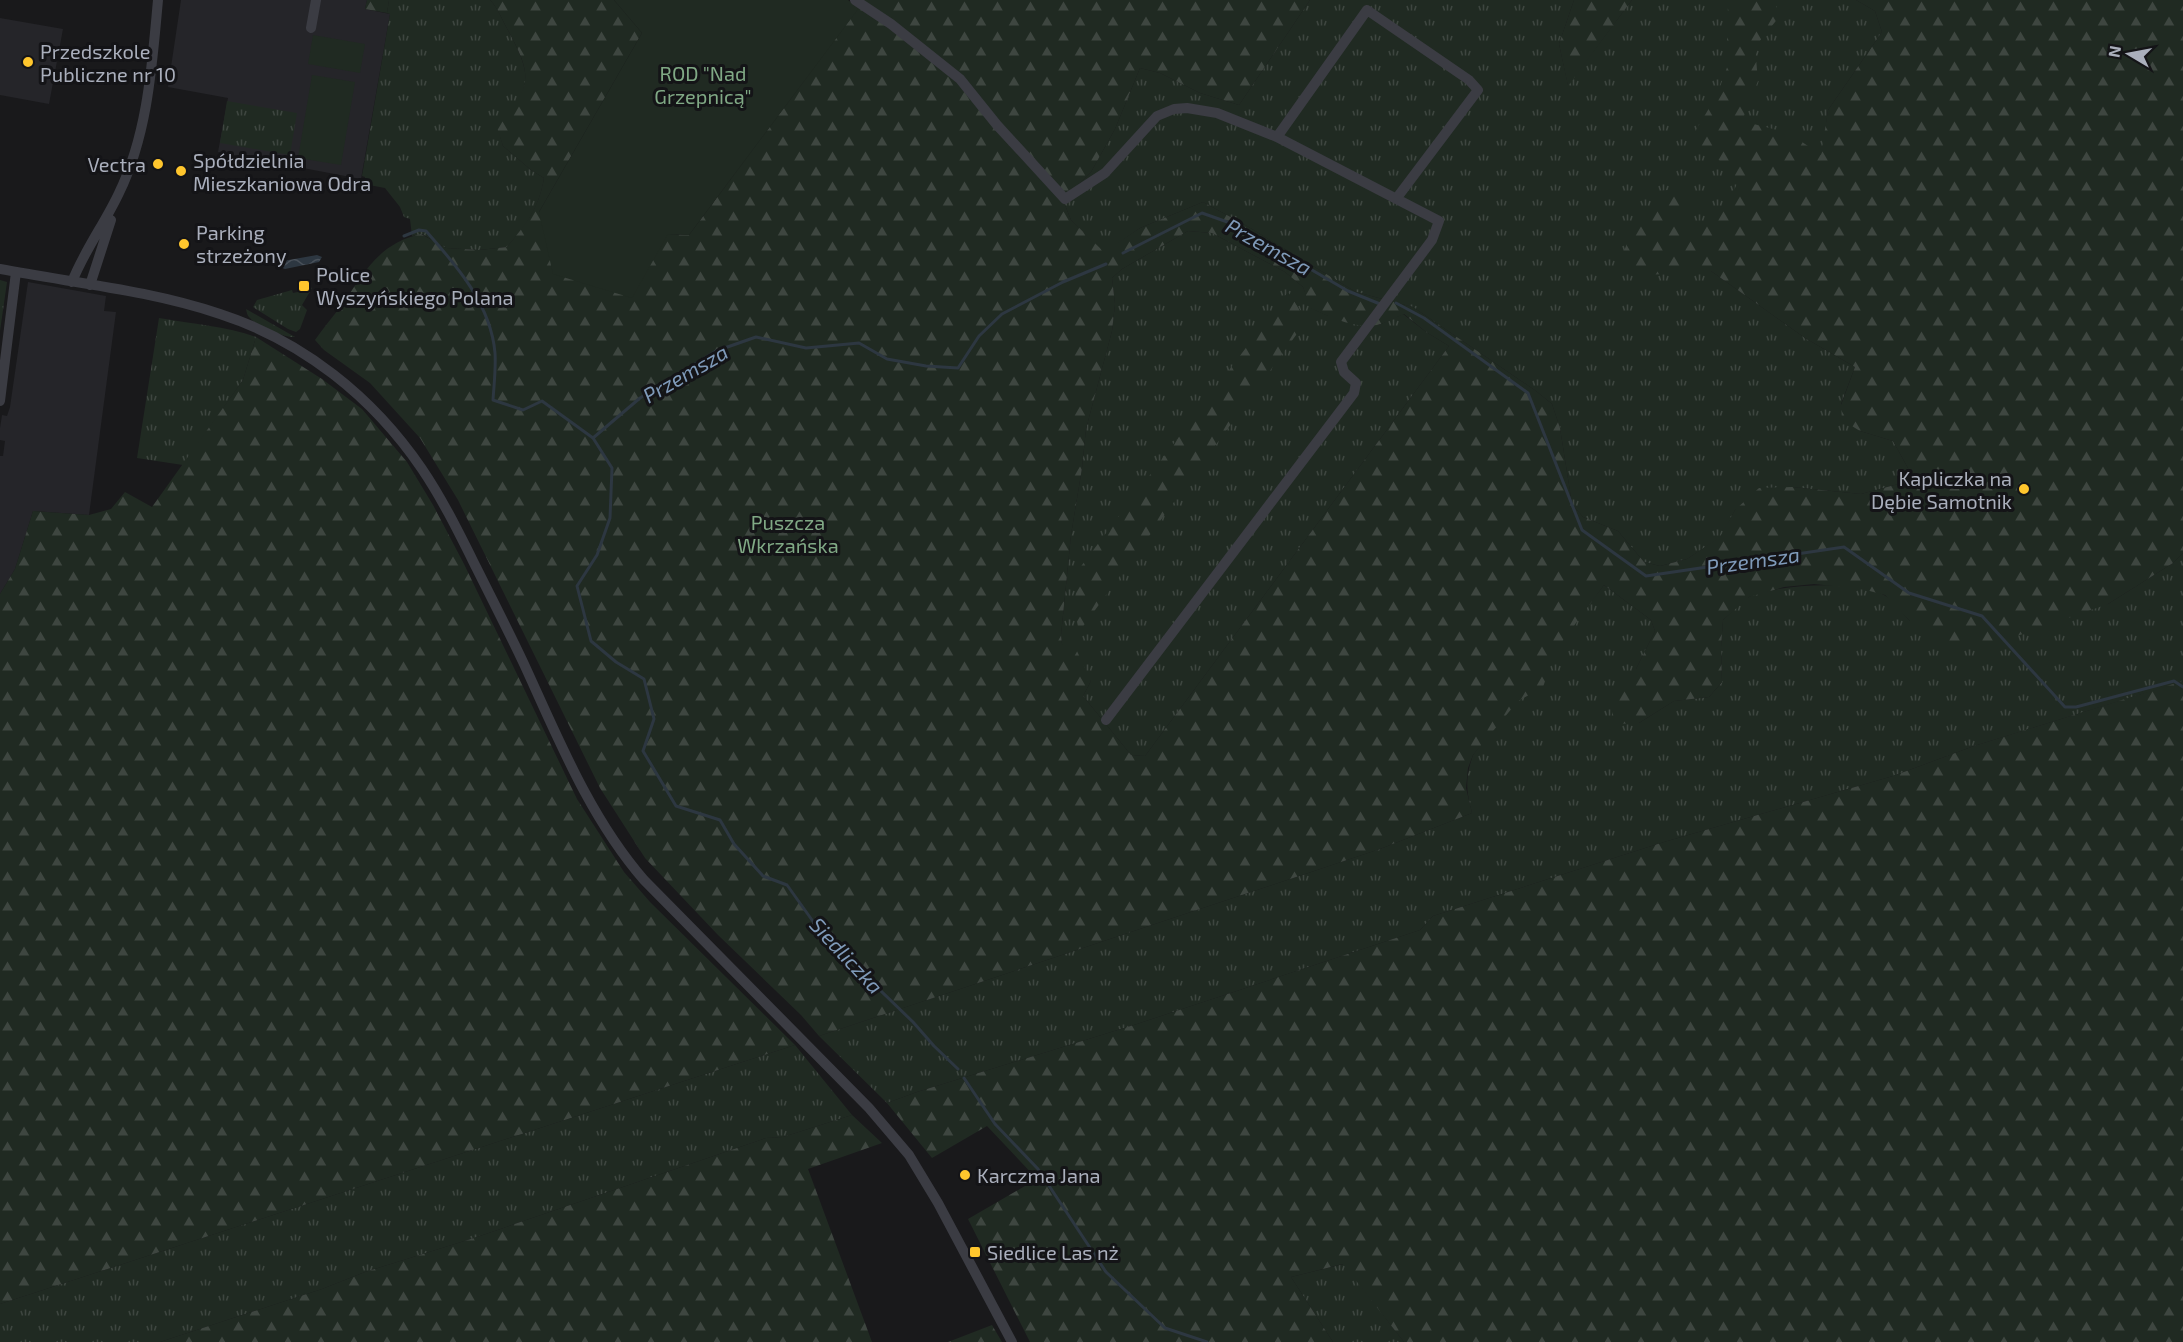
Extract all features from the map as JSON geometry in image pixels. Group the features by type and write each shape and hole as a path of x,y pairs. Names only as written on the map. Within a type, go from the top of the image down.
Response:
{"street":[{"path":"90,285 146,109 158,0"},
{"path":"311,28 316,0"},
{"path":"855,0 891,24 960,80 997,125 1065,199 1105,173 1157,116 1174,109 1187,108 1217,113 1277,138 1439,221 1432,240 1341,362 1344,372 1356,383 1354,393 1106,720"},
{"path":"1277,138 1367,10 1469,80 1478,90 1396,199"},
{"path":"72,282 120,192"},
{"path":"0,269 165,299 220,314 265,332 312,359 346,384 372,408 423,471 452,521 504,623 571,764 621,853 644,880 869,1108 902,1147 933,1193 1012,1342"},
{"path":"0,400 16,272"}],"shaded area":[{"path":"181,0 367,0 365,9 390,14 361,179 218,152 228,98 168,87"},
{"name":"Przedszkole Publiczne nr 10","path":"0,18 63,29 49,104 0,95"},
{"path":"28,282 106,296 104,311 116,312 89,515 33,511 15,569 0,594 0,456 3,456 5,441 0,440 0,428 2,415 7,416 10,407"}],"green space":[{"path":"367,0 389,0 387,13 365,9"},
{"path":"389,0 490,0 517,48 525,72 523,91 509,113 497,126 503,146 544,178 539,198 531,215 507,247 479,250 446,248 422,234 412,236 410,219 404,217 400,207 385,188 364,184 365,177 362,176 390,14 387,13"},
{"name":"Puszcza Wkrzańska","path":"490,0 614,0 642,33 539,212 668,234 689,235 863,2 860,0 1310,0 1239,105 1200,93 1160,73 1140,68 1115,129 1091,172 1063,200 1071,220 1104,252 1140,228 1203,202 1356,292 1413,307 1552,404 1560,428 1572,504 1583,517 1618,531 1644,562 1660,566 1687,559 1720,537 1735,510 1759,488 1792,487 1861,494 1902,483 1909,470 1893,441 1860,431 1842,420 1841,405 1855,367 1805,338 1711,271 1688,267 1672,274 1633,275 1618,267 1626,246 1661,191 1668,190 1693,196 1695,204 1680,222 1688,229 1712,217 1730,196 1739,180 1723,163 1699,147 1696,130 1717,95 1729,62 1727,43 1730,0 1775,2 1779,17 1755,47 1758,81 1742,121 1789,133 1821,155 1828,110 1882,32 1875,11 1856,0 2183,0 2183,553 2173,563 2108,604 2000,642 1973,644 1949,642 1910,621 1885,595 1862,589 1814,584 1784,587 1749,597 1723,620 1722,682 1709,697 1674,701 1639,723 1616,724 1611,708 1636,669 1655,631 1651,620 1604,585 1556,650 1543,687 1518,701 1473,755 1468,768 1466,788 1472,813 1380,849 819,1036 801,1015 718,935 645,858 600,788 458,500 420,438 370,383 324,350 315,340 372,263 393,245 421,234 446,248 479,250 507,247 526,223 535,207 544,178 503,146 496,125 517,101 525,81 525,71 517,47","holes":["1188,231 1212,233 1285,272 1303,287 1310,308 1345,322 1363,326 1381,324 1404,314 1426,332 1449,346 1145,756 1131,755 1083,696 1091,681 1076,649 1062,644 1071,535 1086,429 1112,331 1115,304 1112,278 1122,269"]},
{"name":"ROD \"Nad Grzepnicą\"","path":"614,0 848,0 859,8 689,235 668,234 632,298 553,274 539,212 642,33"},
{"path":"1310,0 1574,0 1559,44 1568,85 1632,0 1856,0 1875,11 1882,32 1828,110 1822,156 1711,271 1805,338 1855,367 1841,404 1860,431 1893,441 1909,470 1902,483 1861,494 1792,487 1735,510 1721,537 1687,559 1660,566 1644,562 1618,531 1583,517 1572,504 1560,428 1552,404 1413,307 1356,292 1203,202 1140,228 1104,253 1071,220 1063,200 1091,172 1115,129 1140,68 1160,73 1200,93 1239,105"},
{"path":"1574,0 1632,0 1568,86 1559,44"},
{"path":"313,35 365,44 360,73 308,64"},
{"path":"312,75 355,82 341,165 298,158"},
{"path":"227,101 297,113 290,155 220,143"},
{"path":"1188,231 1212,233 1285,272 1303,287 1311,308 1326,315 1379,325 1403,314 1449,346 1145,756 1131,755 1083,696 1091,681 1062,644 1071,535 1086,429 1112,331 1115,304 1112,278 1122,269"},
{"path":"0,280 7,282 0,331"},
{"path":"312,288 302,305 307,310 300,329 296,332 253,307 257,300 292,290 293,293 298,292 299,289"},
{"path":"1288,292 1307,320 1079,632 1074,606 1079,569"},
{"path":"246,309 295,337 278,334 264,328 249,317"},
{"path":"159,318 221,328 256,337 243,380 183,465 137,458"},
{"path":"256,337 322,379 362,409 407,462 464,564 577,799 624,872 650,902 795,1045 0,1304 0,594 15,569 33,511 89,515 111,509 125,492 152,507 243,380"},
{"path":"2183,553 2183,681 2175,684 1974,746 1893,776 1664,842 1433,916 1420,930 1137,1024 887,1103 819,1036 1380,849 1472,813 1467,784 1473,755 1604,585 1651,620 1655,631 1636,669 1639,723 1674,701 1709,697 1722,682 1723,620 1751,596 1799,586 1855,587 1884,595 1910,621 2108,604 2173,563"},
{"path":"2183,681 2183,1342 1404,1342 1343,1264 1291,1277 1333,1342 1030,1342 968,1219 1037,1179 987,1126 932,1158 887,1103 1137,1024 1420,930 1433,916 1664,842 1893,776 1974,746"},
{"path":"795,1045 852,1115 783,1137 766,1138 160,1342 0,1342 0,1304"},
{"path":"852,1115 882,1143 808,1169 872,1342 160,1342 766,1138 783,1137"},
{"path":"1344,1264 1404,1342 1333,1342 1291,1277"},
{"path":"992,1325 1002,1342 948,1342"}],"water":[{"path":"317,255 322,257 319,262 285,269 280,267 283,261"}],"waterway":[{"name":"Przemsza","path":"1123,253 1202,213 1233,224 1348,291 1380,304"},
{"name":"Siedliczka","path":"404,236 419,230 426,231 460,272 480,303 492,335 495,353 493,400 523,410 542,401 593,438 612,468 610,518 597,555 577,586 591,641 616,662 644,679 654,719 643,751 676,806 720,820 734,844 763,876 787,885 822,934 958,1069"},
{"name":"Przemsza","path":"593,438 640,398 716,351 756,337 806,348 859,343 887,359 926,366 958,368 979,336 1002,314 1063,282 1106,264"},
{"name":"Przemsza","path":"1396,303 1424,318 1528,393 1582,530 1646,576 1844,547 1909,593 1982,616 2065,707 2076,707 2174,681 2183,687"},
{"name":"Siedliczka","path":"964,1078 995,1124 1038,1169 1106,1272 1165,1328 1207,1342"}],"place":[{"name":"Przedszkole Publiczne nr 10","path":"28,62"},
{"name":"Vectra","path":"158,164"},
{"name":"Spółdzielnia Mieszkaniowa Odra","path":"181,171"},
{"name":"Parking strzeżony","path":"184,244"},
{"name":"Police Wyszyńskiego Polana","path":"304,286"},
{"name":"Kapliczka na Dębie Samotnik","path":"2024,489"},
{"name":"Karczma Jana","path":"965,1175"},
{"name":"Siedlice Las nż","path":"975,1252"}]}
